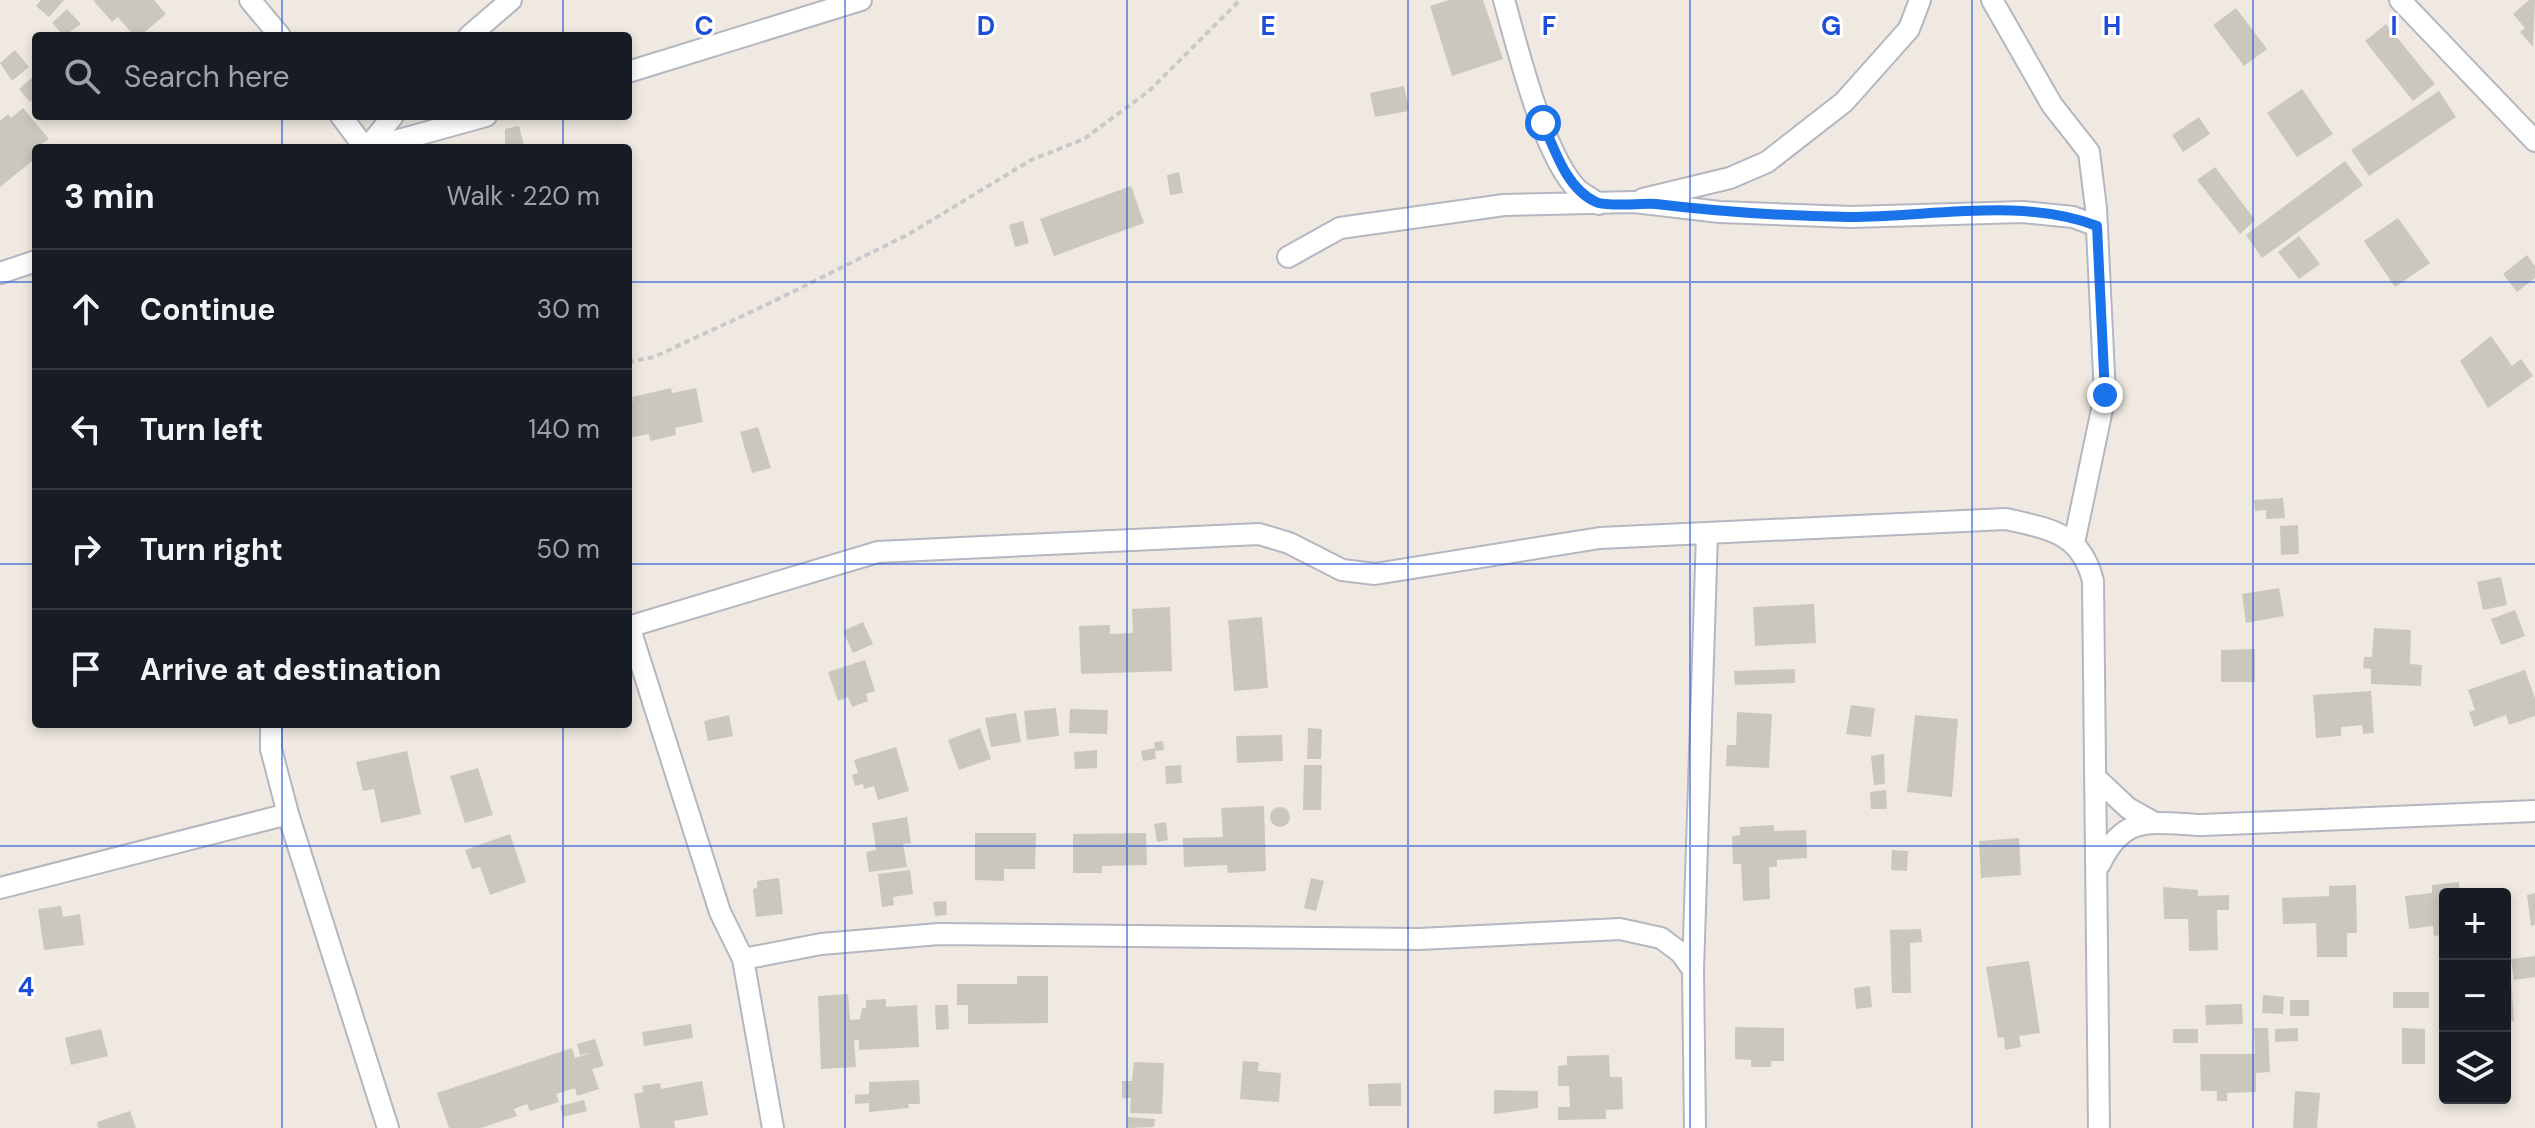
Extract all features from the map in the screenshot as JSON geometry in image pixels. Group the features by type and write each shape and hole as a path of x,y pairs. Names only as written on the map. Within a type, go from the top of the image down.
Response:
{"street":[{"path":"250,0 277,32"},
{"path":"474,32 511,0"},
{"path":"632,71 861,0"},
{"path":"1504,0 1522,61 1559,160 1578,189 1599,204"},
{"path":"1992,0 2052,105 2089,152 2097,226 2105,395 2074,543"},
{"path":"2400,0 2535,141"},
{"path":"1634,202 1730,178 1767,162 1844,102 1909,29 1923,2"},
{"path":"344,120 364,144"},
{"path":"370,144 390,120"},
{"path":"382,144 471,120"},
{"path":"1288,257 1340,228 1389,218 1504,205 1634,202 1720,212 1851,217 2023,212 2073,217 2097,226"},
{"path":"0,273 32,262"},
{"path":"632,625 878,552 1259,534 1289,543 1342,570 1375,574 1600,538 2006,519 2054,530 2074,543 2088,561 2093,581 2099,1128"},
{"path":"1695,1128 1693,970 1707,534"},
{"path":"632,638 720,912 743,959 773,1128"},
{"path":"271,728 271,749 288,814 388,1128"},
{"path":"2095,777 2128,808 2155,823"},
{"path":"2096,871 2111,839 2127,827 2155,823 2202,825 2535,811"},
{"path":"0,888 288,814"},
{"path":"743,959 821,944 939,934 1419,939 1620,929 1661,938 1681,953 1693,970"}],"path":[{"path":"632,361 654,357 766,305 909,234 1031,160 1084,139 1149,91 1240,0"}],"building":[{"path":"41,0 64,0 49,17 36,6"},
{"path":"93,0 154,0 166,14 145,32 131,32 118,17 112,22"},
{"path":"1449,0 1483,0 1503,59 1452,76 1430,6"},
{"path":"2529,0 2535,0 2533,47 2520,32 2525,28 2513,14"},
{"path":"2236,8 2267,49 2244,66 2213,25"},
{"path":"67,9 81,24 70,32 60,32 52,23"},
{"path":"2386,24 2435,84 2413,101 2365,41"},
{"path":"15,50 29,67 12,81 0,63"},
{"path":"32,78 32,100 30,102 19,89"},
{"path":"1404,86 1409,111 1375,117 1370,93"},
{"path":"2302,89 2333,134 2297,157 2267,113"},
{"path":"2439,91 2456,117 2369,176 2351,150"},
{"path":"23,108 49,139 42,144 32,144 32,161 0,187 0,121 8,114 11,118"},
{"path":"2199,117 2210,134 2183,152 2172,135"},
{"path":"519,126 524,144 505,144 505,129"},
{"path":"2345,161 2363,185 2262,258 2246,235"},
{"path":"2215,167 2255,220 2240,234 2197,180"},
{"path":"1179,172 1183,193 1170,195 1167,175"},
{"path":"1131,186 1144,223 1054,256 1040,219"},
{"path":"2398,218 2430,263 2395,287 2364,241"},
{"path":"1023,221 1029,243 1015,247 1009,225"},
{"path":"2299,236 2320,264 2299,279 2278,252"},
{"path":"2527,255 2535,266 2535,278 2517,292 2503,274"},
{"path":"2491,336 2512,366 2521,359 2533,376 2488,408 2460,361"},
{"path":"671,388 672,393 696,388 703,422 675,428 676,435 650,441 649,434 632,437 632,397"},
{"path":"758,427 771,468 752,473 740,432"},
{"path":"2283,498 2285,518 2266,519 2266,510 2255,511 2254,500"},
{"path":"2298,525 2299,554 2281,555 2280,526"},
{"path":"2501,577 2507,605 2483,610 2477,582"},
{"path":"2279,588 2284,616 2246,623 2242,594"},
{"path":"1814,604 1816,643 1755,646 1753,607"},
{"path":"1170,607 1172,671 1081,674 1079,626 1110,625 1110,634 1133,633 1132,609"},
{"path":"2515,610 2525,636 2501,645 2491,619"},
{"path":"1262,617 1268,688 1234,691 1228,620"},
{"path":"863,622 873,644 853,653 843,631"},
{"path":"2374,628 2411,630 2410,664 2422,665 2421,686 2371,684 2371,669 2363,668 2364,657 2372,657"},
{"path":"2255,649 2255,682 2221,682 2221,650"},
{"path":"865,660 875,691 866,694 868,701 852,707 848,697 838,701 828,672"},
{"path":"1795,669 1795,683 1735,685 1734,671"},
{"path":"2525,670 2535,698 2535,716 2509,725 2506,715 2474,727 2469,712 2475,710 2468,690"},
{"path":"2371,691 2374,733 2363,734 2362,725 2341,727 2341,736 2316,738 2313,695"},
{"path":"1851,705 1875,708 1871,737 1846,734"},
{"path":"1056,708 1059,736 1027,740 1024,711"},
{"path":"1070,709 1108,710 1107,734 1069,733"},
{"path":"1737,712 1772,714 1769,768 1726,766 1727,745 1736,745"},
{"path":"1016,713 1021,742 991,747 985,718"},
{"path":"729,715 733,736 708,741 704,721"},
{"path":"1915,715 1958,719 1952,797 1907,792"},
{"path":"980,728 991,759 959,770 948,740"},
{"path":"1308,728 1322,729 1321,759 1307,759"},
{"path":"1282,735 1283,761 1237,763 1236,736"},
{"path":"1163,741 1164,750 1155,751 1156,759 1143,761 1141,751 1155,748 1154,742"},
{"path":"896,747 909,791 878,800 874,786 864,789 863,784 855,786 852,775 858,773 854,760"},
{"path":"1097,750 1097,768 1075,769 1074,752"},
{"path":"407,751 421,814 381,823 374,789 363,791 356,762"},
{"path":"1884,754 1885,784 1874,785 1871,756"},
{"path":"1181,765 1182,783 1166,784 1165,766"},
{"path":"1304,765 1322,765 1321,810 1303,810"},
{"path":"478,768 493,815 465,823 450,776"},
{"path":"1886,790 1887,809 1871,809 1870,792"},
{"path":"1264,806 1266,871 1228,873 1227,865 1184,867 1183,838 1223,837 1221,808"},
{"path":"1280,807 1287,810 1290,817 1287,824 1280,827 1273,824 1270,817 1273,810"},
{"path":"907,817 911,843 903,844 907,867 869,872 866,852 876,850 872,823"},
{"path":"1166,822 1168,840 1157,842 1154,824"},
{"path":"1774,825 1774,831 1806,830 1807,858 1777,860 1777,867 1769,867 1770,899 1743,901 1741,864 1733,864 1732,836 1740,835 1740,827"},
{"path":"975,833 1036,833 1035,869 1004,869 1004,881 975,880"},
{"path":"1146,833 1147,865 1102,866 1102,873 1073,873 1073,834"},
{"path":"510,834 526,882 490,895 480,867 472,869 465,850"},
{"path":"2019,838 2021,875 1981,878 1979,841"},
{"path":"1892,850 1908,851 1907,871 1891,870"},
{"path":"910,870 913,894 893,897 894,905 882,907 878,874"},
{"path":"779,878 783,914 756,917 753,889 757,888 757,881"},
{"path":"1311,878 1324,881 1316,911 1304,908"},
{"path":"2459,882 2460,888 2439,888 2439,935 2434,936 2433,926 2409,929 2405,896 2432,893 2432,885"},
{"path":"2356,885 2357,933 2347,933 2347,957 2317,957 2316,923 2283,924 2282,898 2329,896 2329,886"},
{"path":"2163,887 2198,890 2198,896 2229,895 2229,910 2217,910 2218,950 2189,951 2188,919 2164,919"},
{"path":"2535,893 2535,925 2531,926 2527,895"},
{"path":"946,901 947,915 935,916 933,902"},
{"path":"61,906 63,917 80,914 84,945 44,950 38,909"},
{"path":"1921,929 1922,942 1910,943 1911,993 1892,993 1890,930"},
{"path":"2535,956 2535,977 2514,980 2511,959"},
{"path":"2029,961 2040,1033 2019,1036 2021,1047 2005,1050 2004,1037 1998,1038 1986,967"},
{"path":"1017,976 1048,976 1048,1023 968,1024 968,1005 957,1005 957,984 1017,984"},
{"path":"2511,980 2514,1021 2511,1021"},
{"path":"1870,986 1872,1007 1856,1009 1854,988"},
{"path":"2393,992 2429,992 2429,1008 2393,1008"},
{"path":"848,994 850,1020 860,1019 862,1008 866,1008 866,1000 886,999 886,1007 917,1005 919,1047 859,1050 859,1040 854,1040 856,1067 821,1069 818,996"},
{"path":"2263,995 2284,997 2283,1014 2262,1013"},
{"path":"2290,1000 2309,1000 2309,1016 2290,1016"},
{"path":"2242,1004 2243,1024 2206,1025 2205,1005"},
{"path":"935,1005 948,1005 949,1029 936,1030"},
{"path":"691,1024 693,1038 644,1046 642,1032"},
{"path":"1735,1027 1784,1028 1784,1061 1771,1061 1771,1067 1751,1067 1751,1060 1735,1059"},
{"path":"2254,1028 2268,1028 2270,1072 2256,1073 2256,1092 2227,1093 2227,1101 2217,1101 2217,1091 2201,1091 2200,1054 2255,1054"},
{"path":"2298,1028 2298,1041 2275,1042 2275,1029"},
{"path":"2402,1028 2425,1029 2425,1064 2402,1064"},
{"path":"101,1029 108,1056 71,1065 65,1038"},
{"path":"2173,1029 2198,1029 2198,1043 2173,1043"},
{"path":"595,1039 604,1066 592,1069 599,1089 577,1096 575,1088 556,1094 559,1102 530,1111 527,1104 514,1109 517,1116 481,1128 449,1128 437,1093 572,1048 575,1058 591,1053 580,1055 577,1044"},
{"path":"1609,1055 1610,1077 1622,1077 1623,1109 1606,1110 1606,1119 1558,1120 1558,1107 1570,1107 1569,1086 1558,1086 1558,1066 1567,1065 1567,1056"},
{"path":"1243,1061 1259,1062 1258,1071 1281,1073 1279,1102 1240,1099"},
{"path":"1134,1062 1164,1063 1162,1114 1130,1113 1131,1098 1122,1098 1122,1081 1132,1081"},
{"path":"919,1080 920,1104 869,1112 869,1103 855,1104 855,1095 869,1094 869,1082"},
{"path":"702,1081 708,1115 674,1121 675,1128 640,1128 634,1094 643,1092 642,1086 660,1083 661,1089"},
{"path":"1401,1083 1401,1106 1369,1106 1368,1084"},
{"path":"1494,1090 1538,1091 1538,1108 1494,1114"},
{"path":"2295,1091 2320,1093 2317,1128 2293,1128"},
{"path":"584,1100 587,1111 563,1117 560,1106"},
{"path":"130,1111 136,1128 98,1128 97,1122"},
{"path":"1128,1117 1155,1119 1154,1127 1128,1128"}],"route":[{"path":"1543,123 1559,160 1578,189 1599,204 1634,202 1720,212 1851,217 2023,212 2073,217 2097,226 2105,395"}]}
